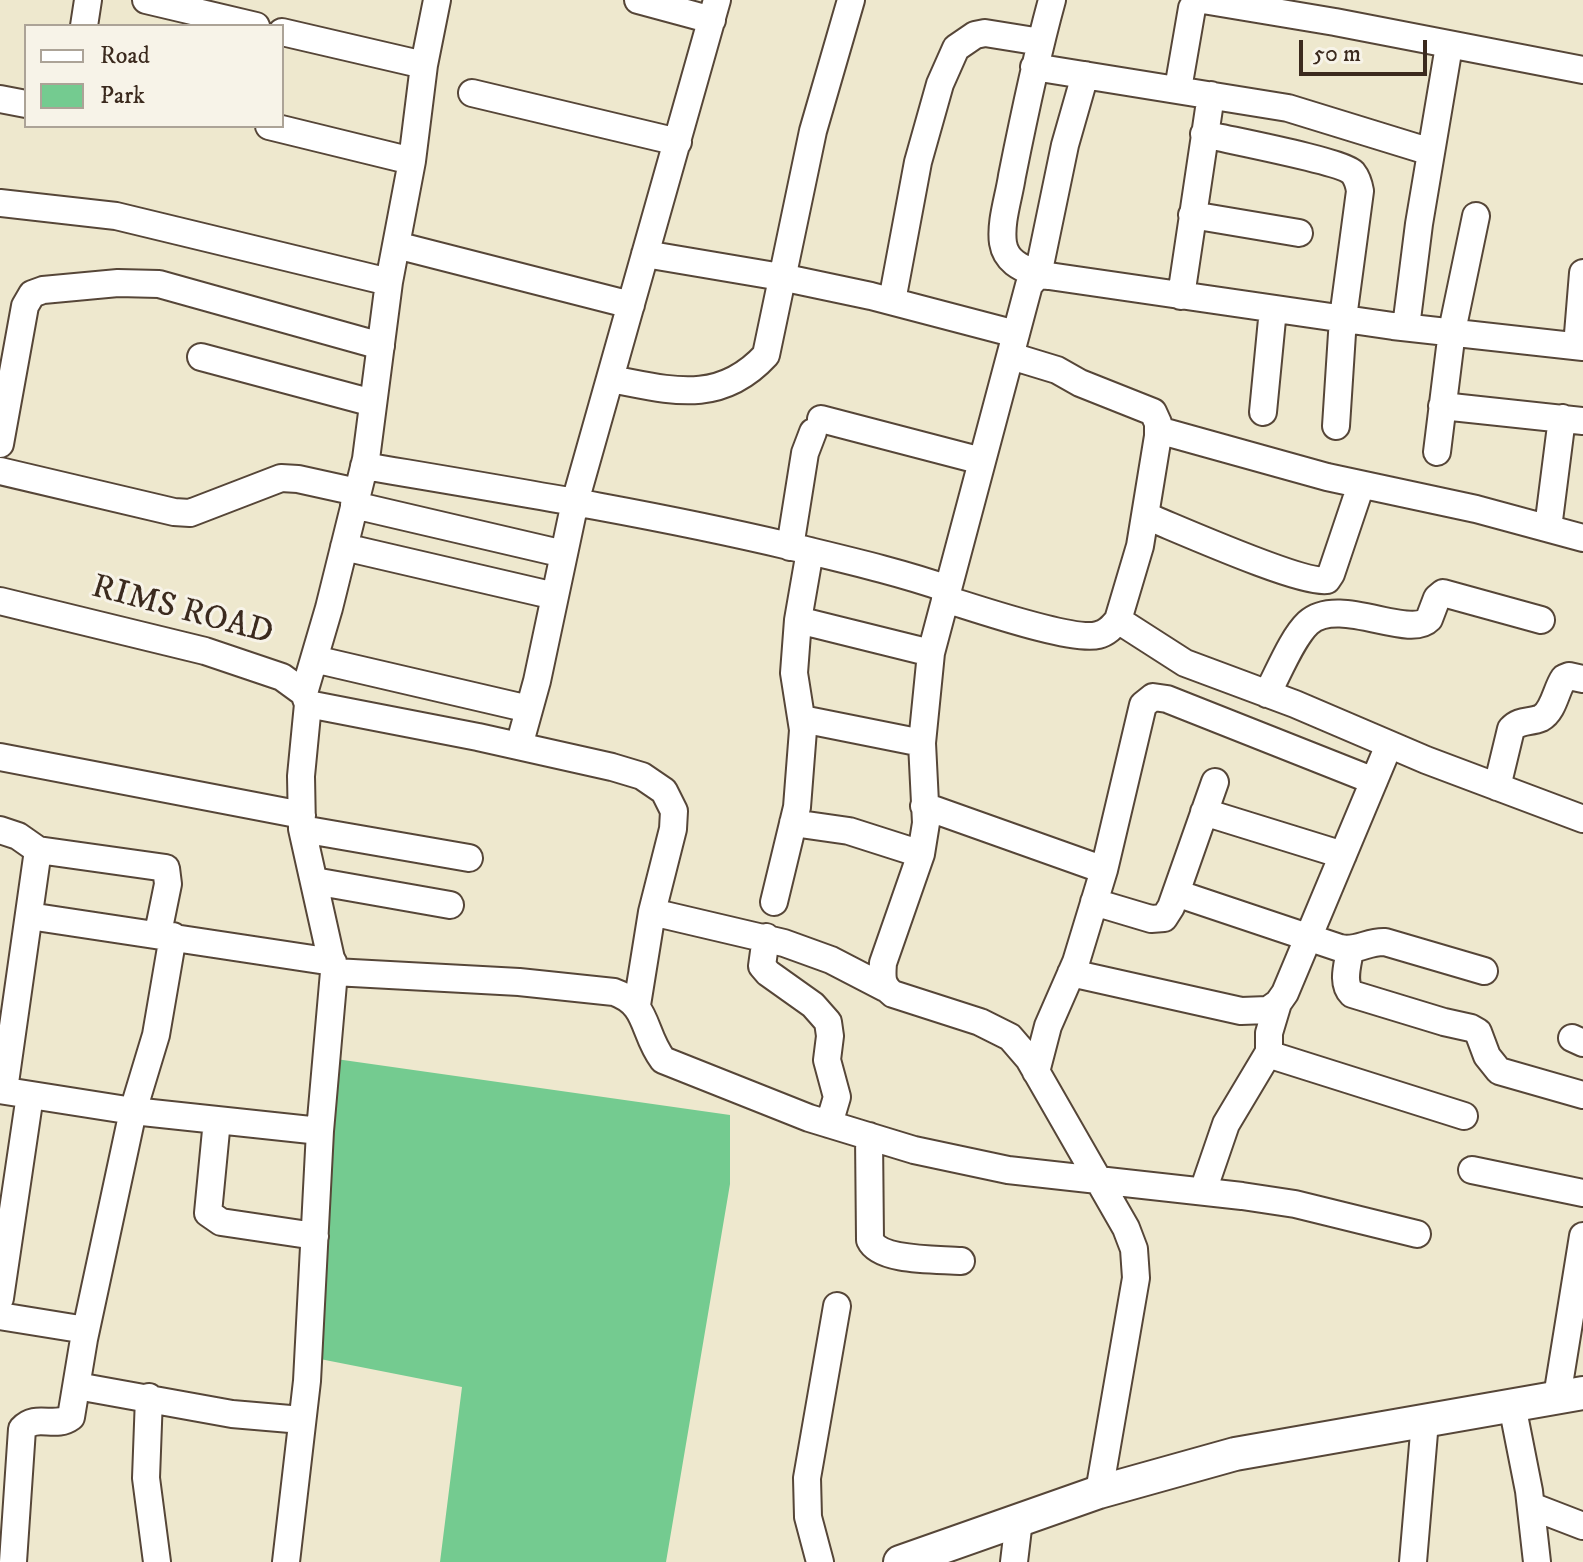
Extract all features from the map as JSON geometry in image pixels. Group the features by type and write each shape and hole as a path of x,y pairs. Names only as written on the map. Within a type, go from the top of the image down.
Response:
{"main road":[{"path":"900,1562 1099,1492 1235,1454 1570,1395"}],"street":[{"path":"84,24 88,0"},
{"path":"146,0 248,24"},
{"path":"286,1562 308,1366 320,1131 333,967 302,822 301,776 306,698 364,466 389,282 437,0"},
{"path":"519,746 575,502 715,10 638,0"},
{"path":"611,379 680,392 697,391 718,386 754,367 766,355 813,131 851,0"},
{"path":"1052,0 1004,219 1003,244 1016,266 1038,275 1181,296 1580,347 1583,273"},
{"path":"1178,89 1192,8 1196,1 1203,0 1335,22 1449,46 1555,62 1583,70"},
{"path":"284,32 424,65"},
{"path":"892,301 918,162 940,84 956,48 975,35 985,33 1085,75 1288,108 1431,152"},
{"path":"1406,327 1449,46"},
{"path":"885,988 883,963 921,854 926,823 922,743 931,653 1029,285 1038,275 1065,145 1085,75"},
{"path":"472,93 678,142"},
{"path":"1181,296 1211,95"},
{"path":"0,99 24,104"},
{"path":"277,128 412,161"},
{"path":"1204,134 1316,159 1353,173 1360,191 1343,318 1336,426"},
{"path":"0,203 116,216 389,282"},
{"path":"1192,215 1299,233"},
{"path":"1437,452 1452,331 1476,216"},
{"path":"396,245 631,305"},
{"path":"364,466 575,502 800,549 910,576 946,594 1029,625 1097,636 1111,629 1118,620 1146,516 1158,430 1153,412 1080,383 1014,345 892,301 781,277 645,254"},
{"path":"0,444 25,306 32,294 43,290 118,283 159,284 381,346"},
{"path":"1263,412 1273,309"},
{"path":"201,357 373,403"},
{"path":"1442,406 1573,419 1548,528"},
{"path":"774,902 797,807 802,719 794,673 805,453 817,425 982,461"},
{"path":"1158,430 1361,485 1476,509 1583,538"},
{"path":"0,471 174,512 190,513 281,478 298,479 356,499 564,554"},
{"path":"1146,516 1319,582 1327,580 1331,574 1361,485"},
{"path":"344,547 555,596"},
{"path":"1267,694 1302,630 1319,615 1348,614 1418,626 1429,619 1433,605 1443,593 1541,620"},
{"name":"RIMS ROAD","path":"0,601 205,651 282,677 306,698 642,776 664,791 674,811 673,829 652,912 637,1005"},
{"path":"798,620 931,653"},
{"path":"1118,620 1185,663 1583,819"},
{"path":"314,659 529,709"},
{"path":"1497,787 1511,729 1516,723 1540,719 1548,712 1564,678 1583,679"},
{"path":"1036,1072 1048,1026 1071,973 1104,870 1143,705 1153,697 1167,699 1374,781"},
{"path":"802,719 922,743"},
{"path":"1203,1191 1226,1124 1269,1052 1269,1033 1278,1003 1285,993 1389,745"},
{"path":"0,757 469,858"},
{"path":"1094,902 1151,919 1164,918 1176,893 1215,782"},
{"path":"924,806 1104,870"},
{"path":"1204,812 1343,855"},
{"path":"793,823 849,831 921,854"},
{"path":"0,830 18,836 38,850 166,868 168,884 156,1035 133,1111 86,1330 71,1417 65,1422 34,1421 26,1424 9,1457 9,1560"},
{"path":"0,1298 12,1092 8,1005 29,916 38,850"},
{"path":"314,881 450,905"},
{"path":"1176,893 1308,939 1350,950 1385,942 1484,971"},
{"path":"652,912 766,937 831,960 893,994 980,1022 1010,1037 1036,1072 1126,1228 1134,1249 1136,1278 1099,1492"},
{"path":"29,916 166,934 333,967 595,989 629,997 637,1005 653,1046 663,1060 829,1124 914,1150 1008,1170 1295,1204 1417,1234"},
{"path":"766,937 762,966 813,1005 828,1022 827,1060 837,1097 829,1124"},
{"path":"1350,950 1346,983 1352,994 1471,1028 1478,1032 1487,1056 1499,1071 1583,1095"},
{"path":"1071,973 1241,1011 1268,1010 1278,1003"},
{"path":"1269,1052 1283,1061 1464,1116"},
{"path":"12,1092 133,1111 320,1131"},
{"path":"217,1120 208,1213 221,1222 315,1236"},
{"path":"869,1136 870,1240 874,1248 882,1253 904,1257 961,1261"},
{"path":"1472,1170 1583,1193"},
{"path":"1570,1395 1583,1236"},
{"path":"820,1562 808,1517 807,1478 837,1306"},
{"path":"0,1316 86,1330"},
{"path":"77,1386 232,1414 302,1420"},
{"path":"149,1397 146,1478 157,1562"},
{"path":"1512,1405 1531,1506 1537,1562"},
{"path":"1413,1562 1425,1421"},
{"path":"1531,1506 1583,1526"},
{"path":"1014,1562 1019,1520"}],"green space":[{"path":"329,1058 730,1115 730,1184 666,1562 440,1562 462,1387 320,1359"}]}
